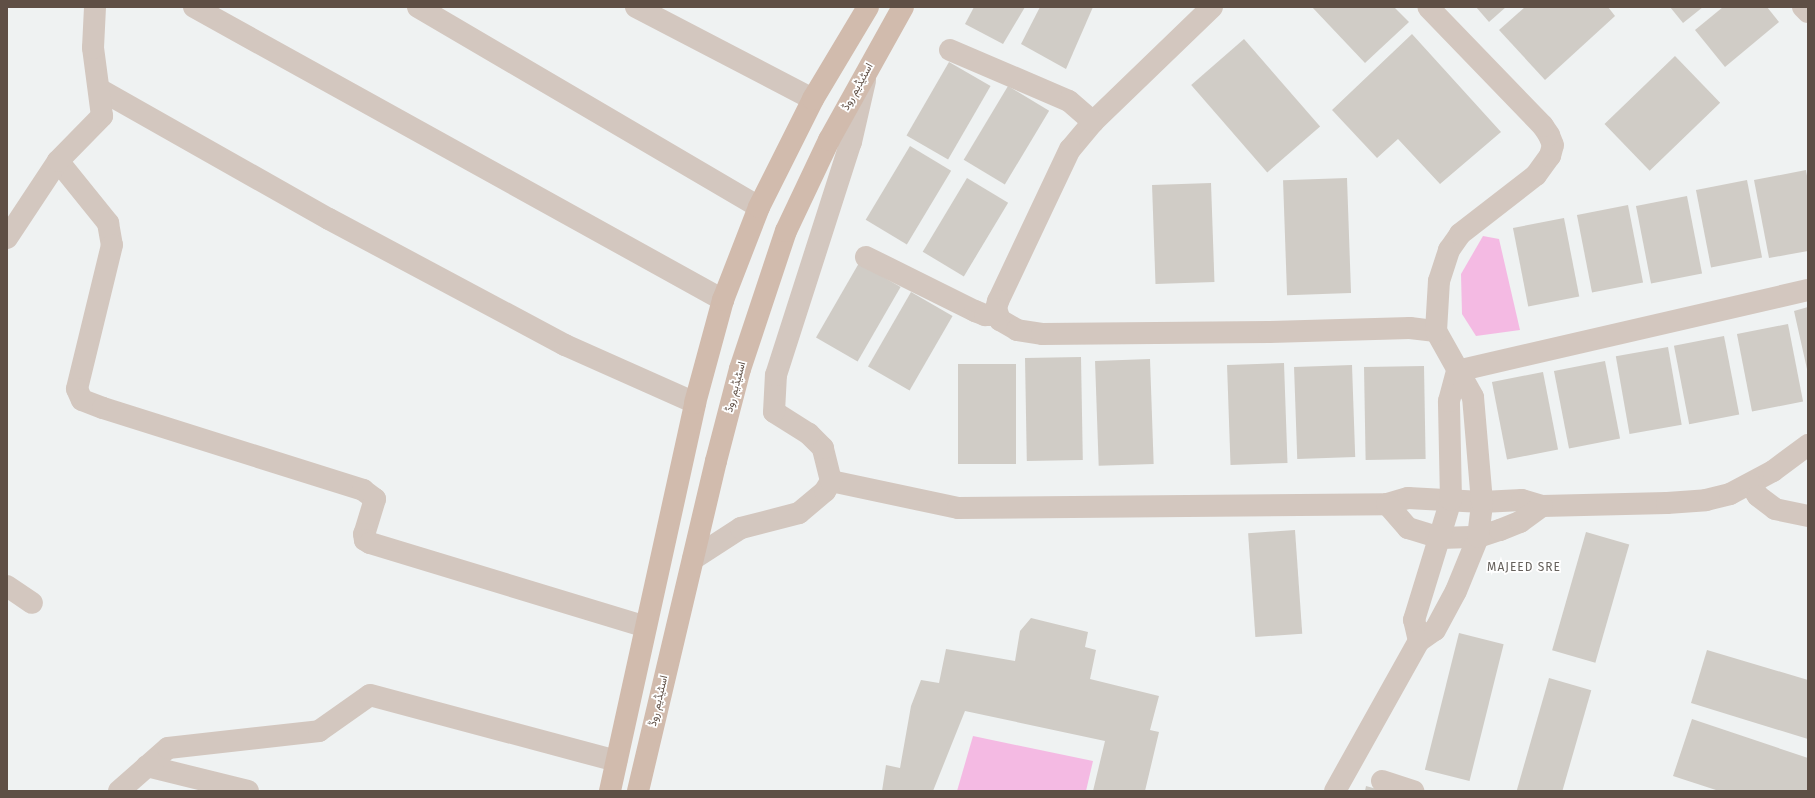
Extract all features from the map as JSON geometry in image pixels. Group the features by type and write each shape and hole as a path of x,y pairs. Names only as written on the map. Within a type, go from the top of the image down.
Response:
{"main road":[{"path":"610,791 695,403 723,300 759,207 813,99 868,7"},
{"name":"اسٹیڈیم روڈ","path":"638,791 693,558 740,369 786,231 829,140 903,7"}],"street":[{"path":"7,238 58,161 102,116 93,48 95,7"},
{"path":"194,7 723,300"},
{"path":"418,7 759,207"},
{"path":"636,7 813,99"},
{"path":"1212,7 1093,122 1070,149 998,301 996,309 997,315 1005,325 1016,330 1042,334 1269,332 1410,328 1436,331"},
{"path":"1335,791 1419,641 1435,630 1456,591 1478,537 1482,502 1473,397 1457,371 1436,331 1439,281 1449,250 1460,234 1536,175 1550,156 1553,146 1549,135 1543,126 1428,7"},
{"path":"1803,7 1808,12"},
{"path":"950,50 1069,101 1093,122"},
{"path":"693,558 740,528 799,513 825,491 831,481 823,448 809,434 774,412 776,376 851,142 867,70"},
{"path":"98,89 329,219 565,345 695,403"},
{"path":"58,161 108,224 112,245 78,389 82,400 110,411 363,490 375,499 364,534 365,540 370,543 646,627"},
{"path":"866,257 980,313 992,316 997,315"},
{"path":"1457,371 1808,290"},
{"path":"1419,641 1414,620 1451,500 1449,401 1457,371"},
{"path":"831,481 958,508 1387,504 1408,498 1482,502 1522,500 1542,506 1667,503 1706,500 1730,494 1773,471 1808,445"},
{"path":"1750,484 1758,496 1775,509 1808,516"},
{"path":"1387,504 1408,528 1440,538 1478,537 1520,522 1542,506"},
{"path":"7,586 32,603"},
{"path":"119,791 168,748 319,731 370,695 616,761"},
{"path":"147,766 248,791"},
{"path":"1382,781 1413,791"}],"shaded area":[{"path":"1483,236 1499,239 1520,330 1476,336 1462,314 1461,274"},
{"path":"973,736 1093,761 1086,791 957,791"}],"building":[{"path":"974,7 1025,7 1003,44 965,24"},
{"path":"1040,7 1093,7 1066,69 1021,44"},
{"path":"1312,7 1394,7 1409,22 1365,63"},
{"path":"1476,7 1506,7 1489,22"},
{"path":"1525,7 1608,7 1615,16 1545,80 1499,30"},
{"path":"1670,7 1703,7 1683,23"},
{"path":"1723,7 1767,7 1779,22 1725,67 1695,30"},
{"path":"1412,34 1501,132 1440,184 1398,139 1377,158 1332,110"},
{"path":"1244,39 1320,127 1267,172 1191,85"},
{"path":"1675,56 1720,103 1650,171 1605,124"},
{"path":"949,62 991,86 948,160 906,136"},
{"path":"1008,86 1049,111 1005,184 964,160"},
{"path":"910,146 951,171 907,244 866,220"},
{"path":"1806,170 1808,182 1808,251 1769,258 1754,180"},
{"path":"967,178 1008,203 964,276 923,252"},
{"path":"1347,178 1351,293 1287,295 1283,180"},
{"path":"1747,180 1762,258 1711,267 1696,190"},
{"path":"1211,183 1214,282 1155,284 1152,185"},
{"path":"1687,196 1702,274 1651,283 1636,206"},
{"path":"1628,205 1643,283 1592,292 1577,215"},
{"path":"1564,218 1579,297 1528,306 1513,228"},
{"path":"859,263 901,287 858,361 816,337"},
{"path":"911,292 953,316 910,390 868,366"},
{"path":"1808,307 1808,369 1807,369 1794,311"},
{"path":"1788,324 1803,402 1752,411 1737,334"},
{"path":"1724,336 1739,415 1689,424 1674,346"},
{"path":"1668,347 1682,425 1630,434 1616,356"},
{"path":"1081,357 1083,460 1027,461 1025,358"},
{"path":"1150,359 1154,464 1099,466 1095,361"},
{"path":"1605,361 1620,439 1569,448 1554,371"},
{"path":"1284,363 1287,463 1231,465 1227,365"},
{"path":"958,364 1016,364 1016,464 958,464"},
{"path":"1352,365 1355,457 1297,459 1294,367"},
{"path":"1424,366 1426,459 1366,460 1364,367"},
{"path":"1543,372 1558,450 1507,459 1492,382"},
{"path":"1295,530 1302,634 1255,637 1248,533"},
{"path":"1586,532 1629,544 1595,663 1552,650"},
{"path":"1031,618 1088,632 1085,647 1096,650 1090,679 1159,696 1150,730 1159,732 1145,791 1093,791 1105,741 965,711 933,791 882,791 886,765 900,768 911,706 921,680 939,683 946,649 1015,661 1020,631"},
{"path":"1459,633 1504,644 1470,781 1425,770"},
{"path":"1707,650 1808,680 1808,739 1691,703"},
{"path":"1549,678 1591,690 1562,791 1517,790"},
{"path":"1692,719 1808,758 1808,791 1719,791 1673,776"},
{"path":"1366,786 1384,791 1365,791"}],"district":[{"name":"MAJEED SRE","path":"1524,568"}]}
